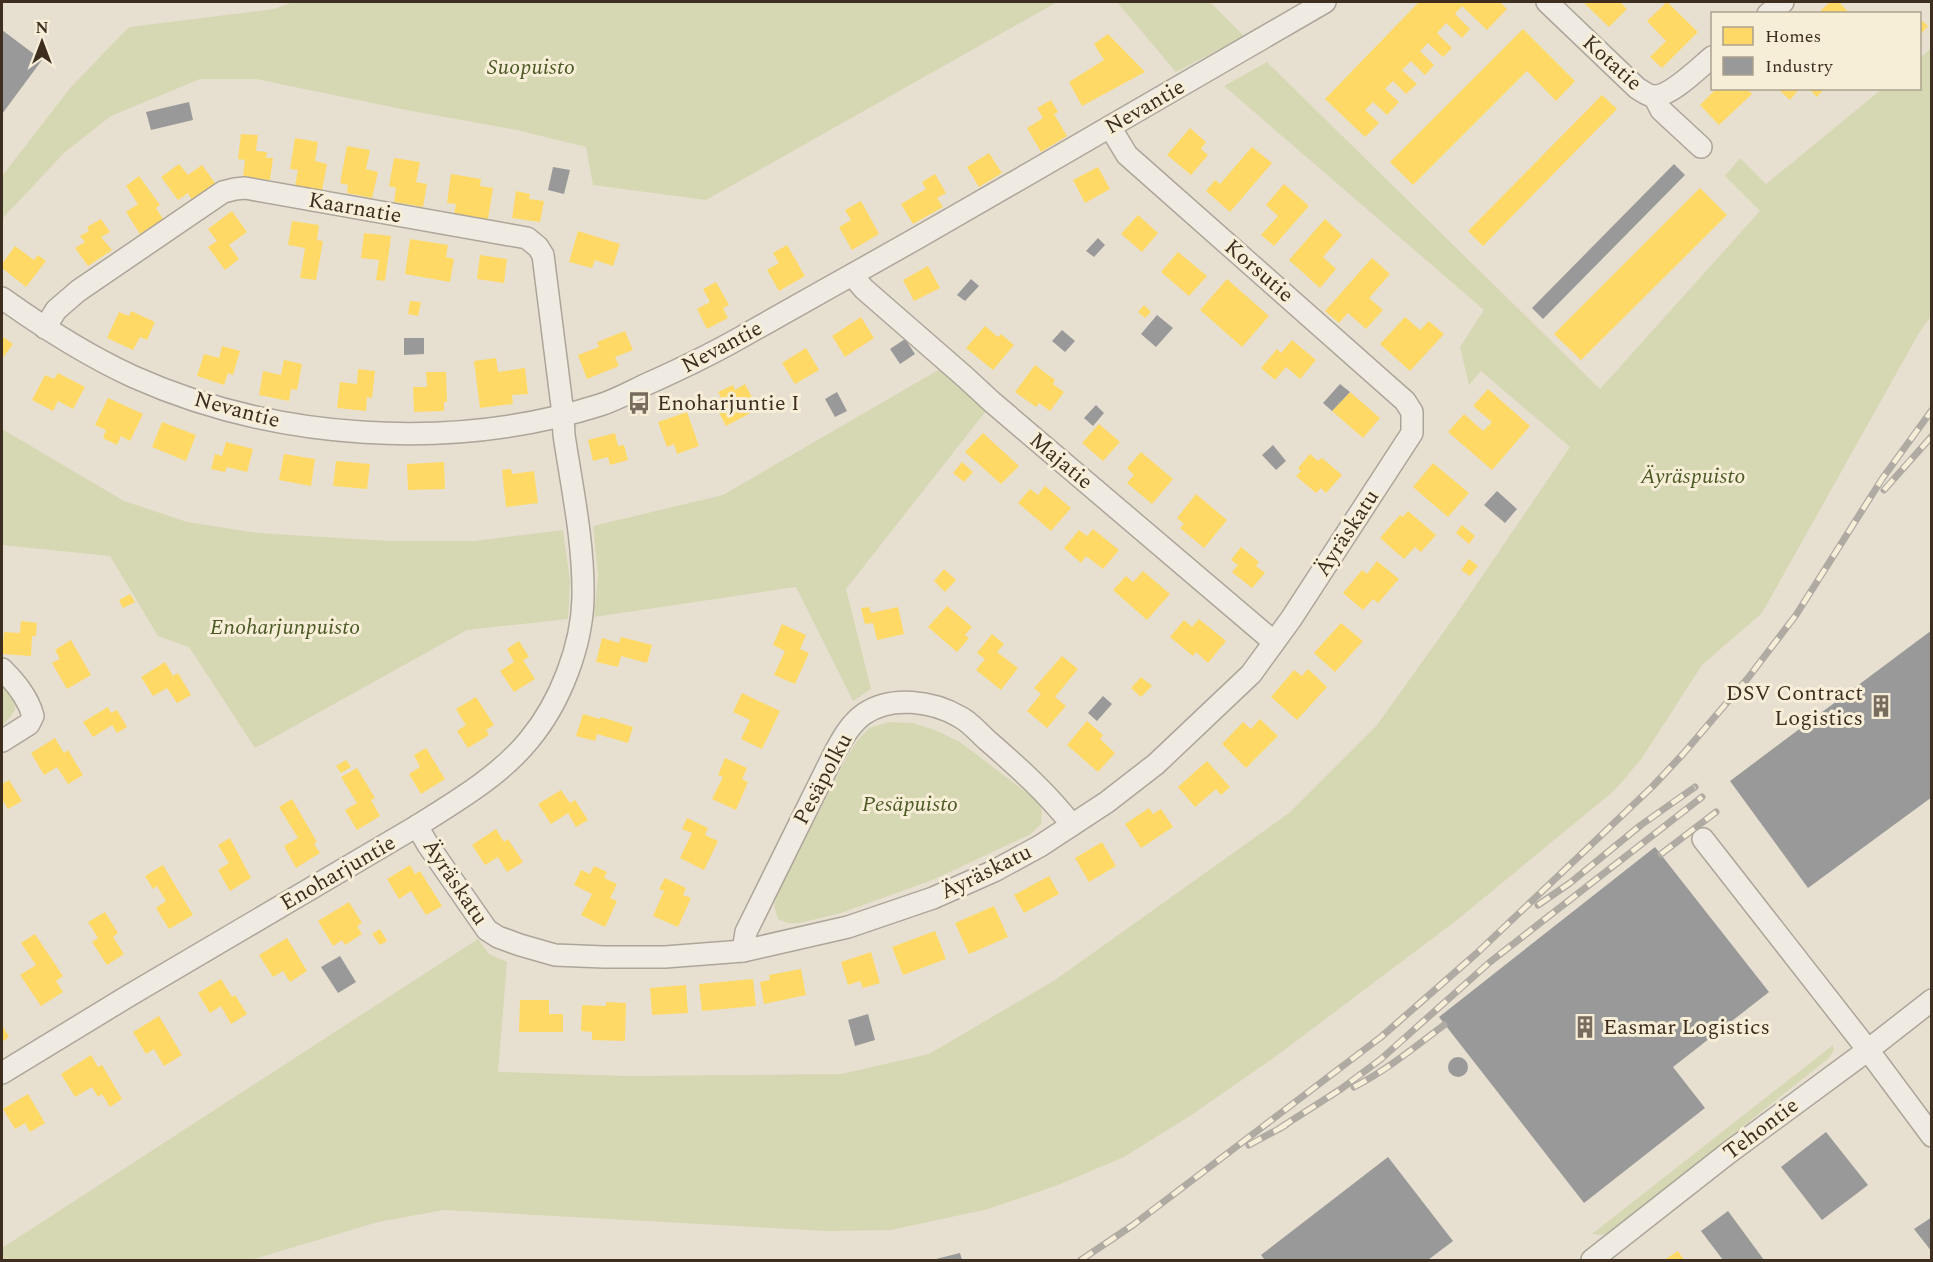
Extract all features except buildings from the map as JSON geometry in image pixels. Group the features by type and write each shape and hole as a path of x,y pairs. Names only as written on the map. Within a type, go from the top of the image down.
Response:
{"street":[{"name":"Nevantie","path":"2,298 45,328 98,359 145,381 214,406 253,417 297,426 380,433 427,433 510,425 563,414 603,404 702,360 1324,2"},
{"name":"Kotatie","path":"1547,2 1637,88 1654,96 1675,87 1711,59"},
{"path":"1770,12 1783,2"},
{"path":"1654,96 1661,110 1701,147"},
{"name":"Korsutie","path":"1110,127 1128,155 1406,400 1412,412"},
{"name":"Kaarnatie","path":"45,328 56,310 78,291 223,192 245,188 527,238 538,247 543,255 563,414"},
{"name":"Majatie","path":"852,275 864,289 992,402 1274,642"},
{"name":"Äyräskatu","path":"417,826 488,930 498,937 555,955 665,957 743,951 848,927 933,898 994,872 1107,802 1156,764 1251,674 1291,619 1412,433 1412,412"},
{"name":"Enoharjuntie","path":"2,1073 417,826 455,802 502,766 528,741 554,702 566,677 583,599 582,565 563,414"},
{"path":"2,669 30,704 33,716 29,724 2,741"},
{"name":"Pesäpolku","path":"743,951 746,932 834,754 849,728 874,708 898,702 925,704 961,717 1033,780 1072,825"},
{"path":"1703,839 1868,1050 1932,1136"},
{"name":"Tehontie","path":"1592,1260 1727,1154 1932,1000"}],"green space":[{"name":"Suopuisto","path":"293,2 1057,2 706,200 593,185 586,147 517,130 256,79 200,79 111,116 65,152 2,219 2,176 71,87 129,27 274,9"},
{"path":"1117,2 1210,2 1244,36 1176,72"},
{"name":"Äyräspuisto","path":"1931,48 1931,316 1919,333 1762,613 1702,665 1642,758 1615,790 1457,920 1275,1057 1190,1116 1124,1157 1058,1185 988,1209 891,1230 828,1231 444,1210 378,1222 251,1260 2,1260 2,1248 478,939 489,954 507,962 498,1072 629,1076 841,1074 929,1054 1055,980 1289,813 1377,725 1455,616 1570,447 1481,371 1469,385 1460,347 1484,310 1224,86 1267,62 1600,389 1760,211 1725,176 1740,158 1766,184 1881,90 1921,90 1921,57"},
{"path":"940,369 986,411 846,589 871,689 853,701 796,587 594,617 598,575 593,526 723,495"},
{"name":"Enoharjunpuisto","path":"2,429 124,501 187,522 258,533 390,541 474,541 563,530 570,581 568,619 467,630 255,748 189,647 158,636 110,556 2,545"},
{"path":"2,678 16,702 13,713 2,725"},
{"name":"Pesäpuisto","path":"889,722 913,723 960,742 1039,802 1042,811 1041,824 1031,834 935,879 841,913 800,923 788,923 778,919 774,906 778,891 847,757 869,728"},
{"path":"1833,1045 1834,1050 1829,1058 1610,1232 1603,1235 1592,1234"}],"railway":[{"path":"1081,1260 1133,1225 1381,1037 1477,953 1652,787 1748,678 1796,615 1882,479 1932,410"},
{"path":"1884,490 1932,436"},
{"path":"1538,905 1570,883 1641,825 1695,787"},
{"path":"1280,1128 1341,1089 1381,1059 1490,962 1702,797"},
{"path":"1661,854 1716,812"},
{"path":"1354,1087 1389,1066 1444,1025"},
{"path":"1249,1145 1286,1125"}],"place":[{"name":"Enoharjuntie I","path":"639,403"},
{"name":"DSV Contract Logistics","path":"1881,706"},
{"name":"Easmar Logistics","path":"1585,1027"}]}
